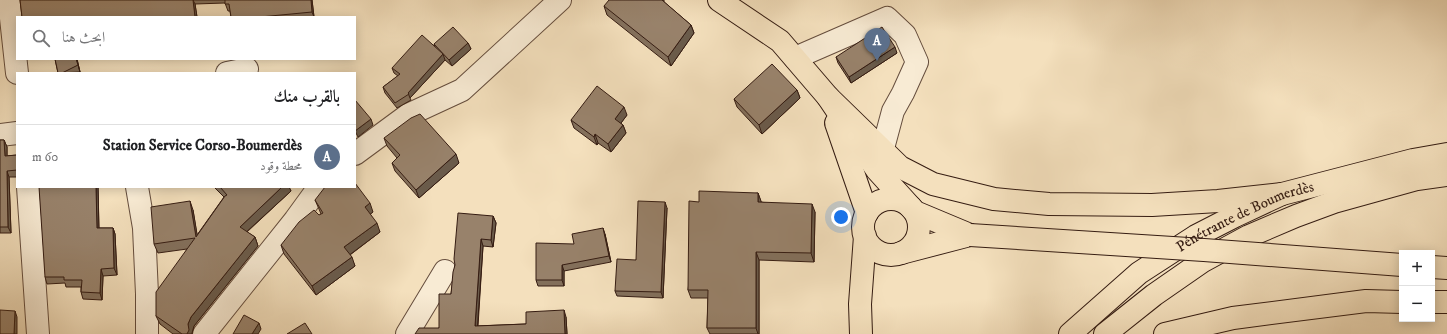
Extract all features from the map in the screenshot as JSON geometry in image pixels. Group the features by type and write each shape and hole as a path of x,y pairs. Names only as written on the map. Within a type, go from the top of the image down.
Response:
{"main road":[{"path":"719,0 780,40 879,160 915,212 919,227 913,244 905,251 896,254"},
{"path":"828,97 866,213"},
{"name":"Pénétrante de Boumerdès","path":"1070,334 1145,269 1196,236 1235,216 1282,194 1413,160 1447,154"},
{"path":"879,160 900,167 933,184 994,199 1049,204 1152,206 1282,194"},
{"name":"Pénétrante de Boumerdès","path":"1105,334 1154,295 1203,262 1249,236 1334,202 1418,179 1447,175"},
{"path":"861,334 860,304 864,236 863,222 866,213 877,203 886,200 900,200 915,212 970,235"},
{"path":"864,236 869,245 886,255 896,254 970,235 1212,250 1399,265"},
{"path":"1435,267 1447,268"},
{"path":"1164,334 1233,318 1366,301 1399,302"},
{"path":"1435,302 1447,302"}],"street":[{"path":"9,0 17,72"},
{"path":"356,153 408,115 462,90 560,0"},
{"path":"795,58 887,18 905,35 917,62 893,111 879,160"},
{"path":"0,135 16,133"},
{"path":"28,188 38,334"},
{"path":"137,188 144,228 147,334"},
{"path":"204,334 295,220 318,188"},
{"path":"407,334 445,271"}],"building":[{"path":"20,0 193,0 195,16 22,16"},
{"path":"225,0 311,0 312,12 270,16 231,16 229,4 225,4"},
{"path":"609,0 662,0 691,25 668,57 604,6"},
{"path":"453,27 468,43 449,60 434,44"},
{"path":"882,27 895,47 849,77 836,57"},
{"path":"422,35 443,54 408,93 409,94 395,103 383,87 400,74 392,68"},
{"path":"55,60 76,60 78,65 64,72 58,72"},
{"path":"772,64 797,90 759,125 734,99"},
{"path":"597,86 624,107 615,119 623,125 608,144 595,134 594,137 571,120"},
{"path":"356,101 371,119 356,130"},
{"path":"420,114 456,154 416,190 392,163 400,155 384,138 411,118"},
{"path":"0,140 4,140 5,156 16,155 16,170 7,171 8,227 0,227"},
{"path":"356,184 370,203 365,207 377,223 344,247 352,257 312,286 281,245 299,222 314,210 319,215 323,213 315,200 324,188 356,188"},
{"path":"39,188 96,188 97,228 113,228 114,268 101,269 100,293 81,292 82,280 64,280 64,277 45,277"},
{"path":"221,188 281,188 240,227 255,237 191,317 188,324 189,330 187,334 182,334 156,316 156,292 195,238 154,244 151,207 190,201 196,237 227,195"},
{"path":"699,191 758,193 758,202 812,204 811,253 756,252 756,328 707,328 708,290 688,290 689,201 699,202"},
{"path":"638,201 665,202 661,292 615,291 617,259 636,260"},
{"path":"458,213 493,216 491,240 481,239 475,326 526,324 526,312 564,310 565,334 415,334 419,328 439,328 439,294 451,294 455,265 454,259"},
{"path":"603,228 609,256 562,265 562,280 536,280 536,243 574,244 572,234"},
{"path":"0,310 15,311 14,334 0,334"},
{"path":"244,315 259,323 252,334 233,334"},
{"path":"305,323 312,334 287,334"}],"place":[{"name":"Station Service Corso-Boumerdès","path":"877,61"}]}
